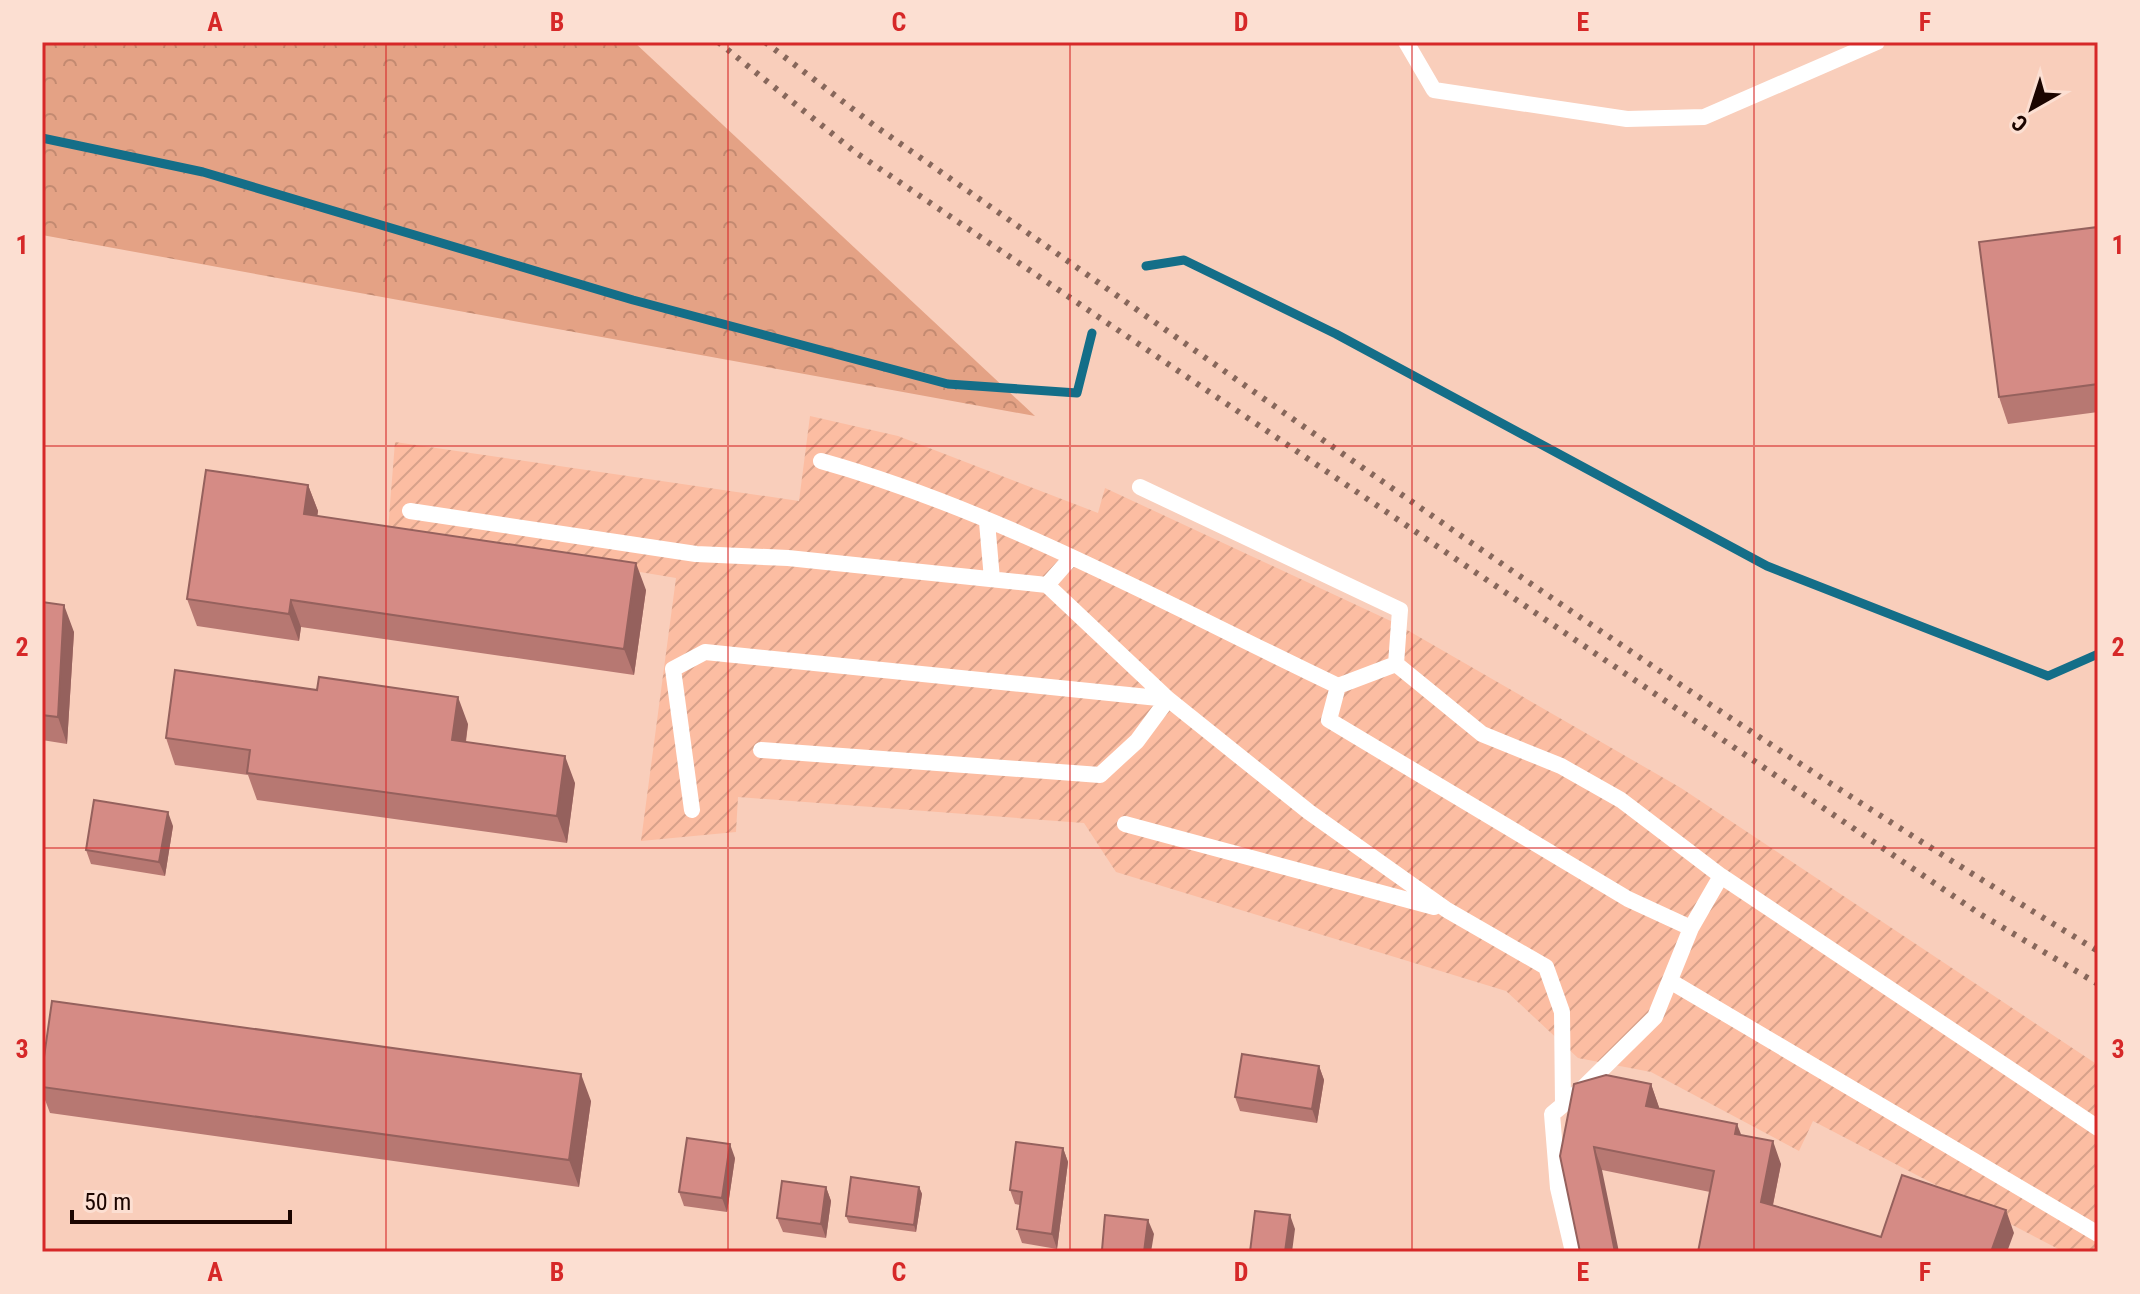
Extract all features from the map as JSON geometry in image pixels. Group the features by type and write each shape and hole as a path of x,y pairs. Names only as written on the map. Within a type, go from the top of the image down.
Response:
{"lane":[{"path":"1406,42 1434,90 1627,119 1704,117 1877,42"},
{"path":"821,461 879,477 1071,558 1338,686 1396,664"},
{"path":"1140,487 1400,610 1396,664"},
{"path":"410,511 696,554 788,558 1047,585 1168,699 1309,812 1447,910 1546,967 1562,1012 1563,1104"},
{"path":"987,522 992,579"},
{"path":"1047,585 1071,558"},
{"path":"692,810 673,669 705,652 1168,699"},
{"path":"1396,664 1482,734 1561,766 1621,800 1721,876 2098,1128"},
{"path":"1338,686 1329,720 1615,892 1691,928"},
{"path":"761,750 1100,775 1137,741 1168,699"},
{"path":"1125,824 1447,910"},
{"path":"1573,1252 1552,1145 1552,1114 1655,1017 1691,928 1721,876"},
{"path":"1670,981 2098,1234"}],"shaded area":[{"path":"810,416 898,436 1098,513 1105,488 1395,623 1681,788 2098,1065 2098,1252 2064,1252 1813,1121 1799,1151 1651,1072 1578,1058 1506,991 1116,872 1084,823 738,797 736,832 641,841 676,578 388,530 395,442 799,501"}],"green space":[{"path":"42,42 634,42 1035,416 42,235"}],"building":[{"path":"2098,227 2098,384 1999,397 1979,242"},
{"path":"206,470 308,485 304,514 636,563 624,649 291,600 289,614 187,599"},
{"path":"42,602 64,605 58,717 42,715"},
{"path":"175,670 317,690 319,677 458,697 452,740 565,756 557,816 247,773 250,750 166,738"},
{"path":"94,800 168,812 159,862 86,850"},
{"path":"52,1001 581,1074 569,1160 42,1087"},
{"path":"1242,1054 1319,1066 1312,1109 1235,1097"},
{"path":"1606,1075 1651,1084 1646,1106 1737,1124 1735,1134 1773,1141 1761,1202 1881,1237 1902,1175 2006,1210 1991,1252 1698,1252 1714,1171 1594,1147 1615,1252 1580,1252 1560,1156 1574,1084"},
{"path":"687,1138 730,1144 722,1198 679,1192"},
{"path":"1016,1142 1063,1148 1052,1234 1017,1229 1022,1192 1010,1190"},
{"path":"851,1177 919,1187 914,1225 846,1216"},
{"path":"782,1181 826,1187 821,1224 777,1218"},
{"path":"1255,1211 1290,1215 1285,1252 1250,1252"},
{"path":"1105,1215 1148,1220 1144,1252 1102,1250"}],"waterway":[{"path":"42,138 203,172 633,300 948,384 1077,393 1092,333"},
{"path":"1146,266 1184,260 1336,334 1767,566 2048,676 2098,654"}],"railway":[{"path":"718,42 855,152 1980,914 2098,984"},
{"path":"765,42 875,126 1480,549 1786,754 2098,951"}]}
